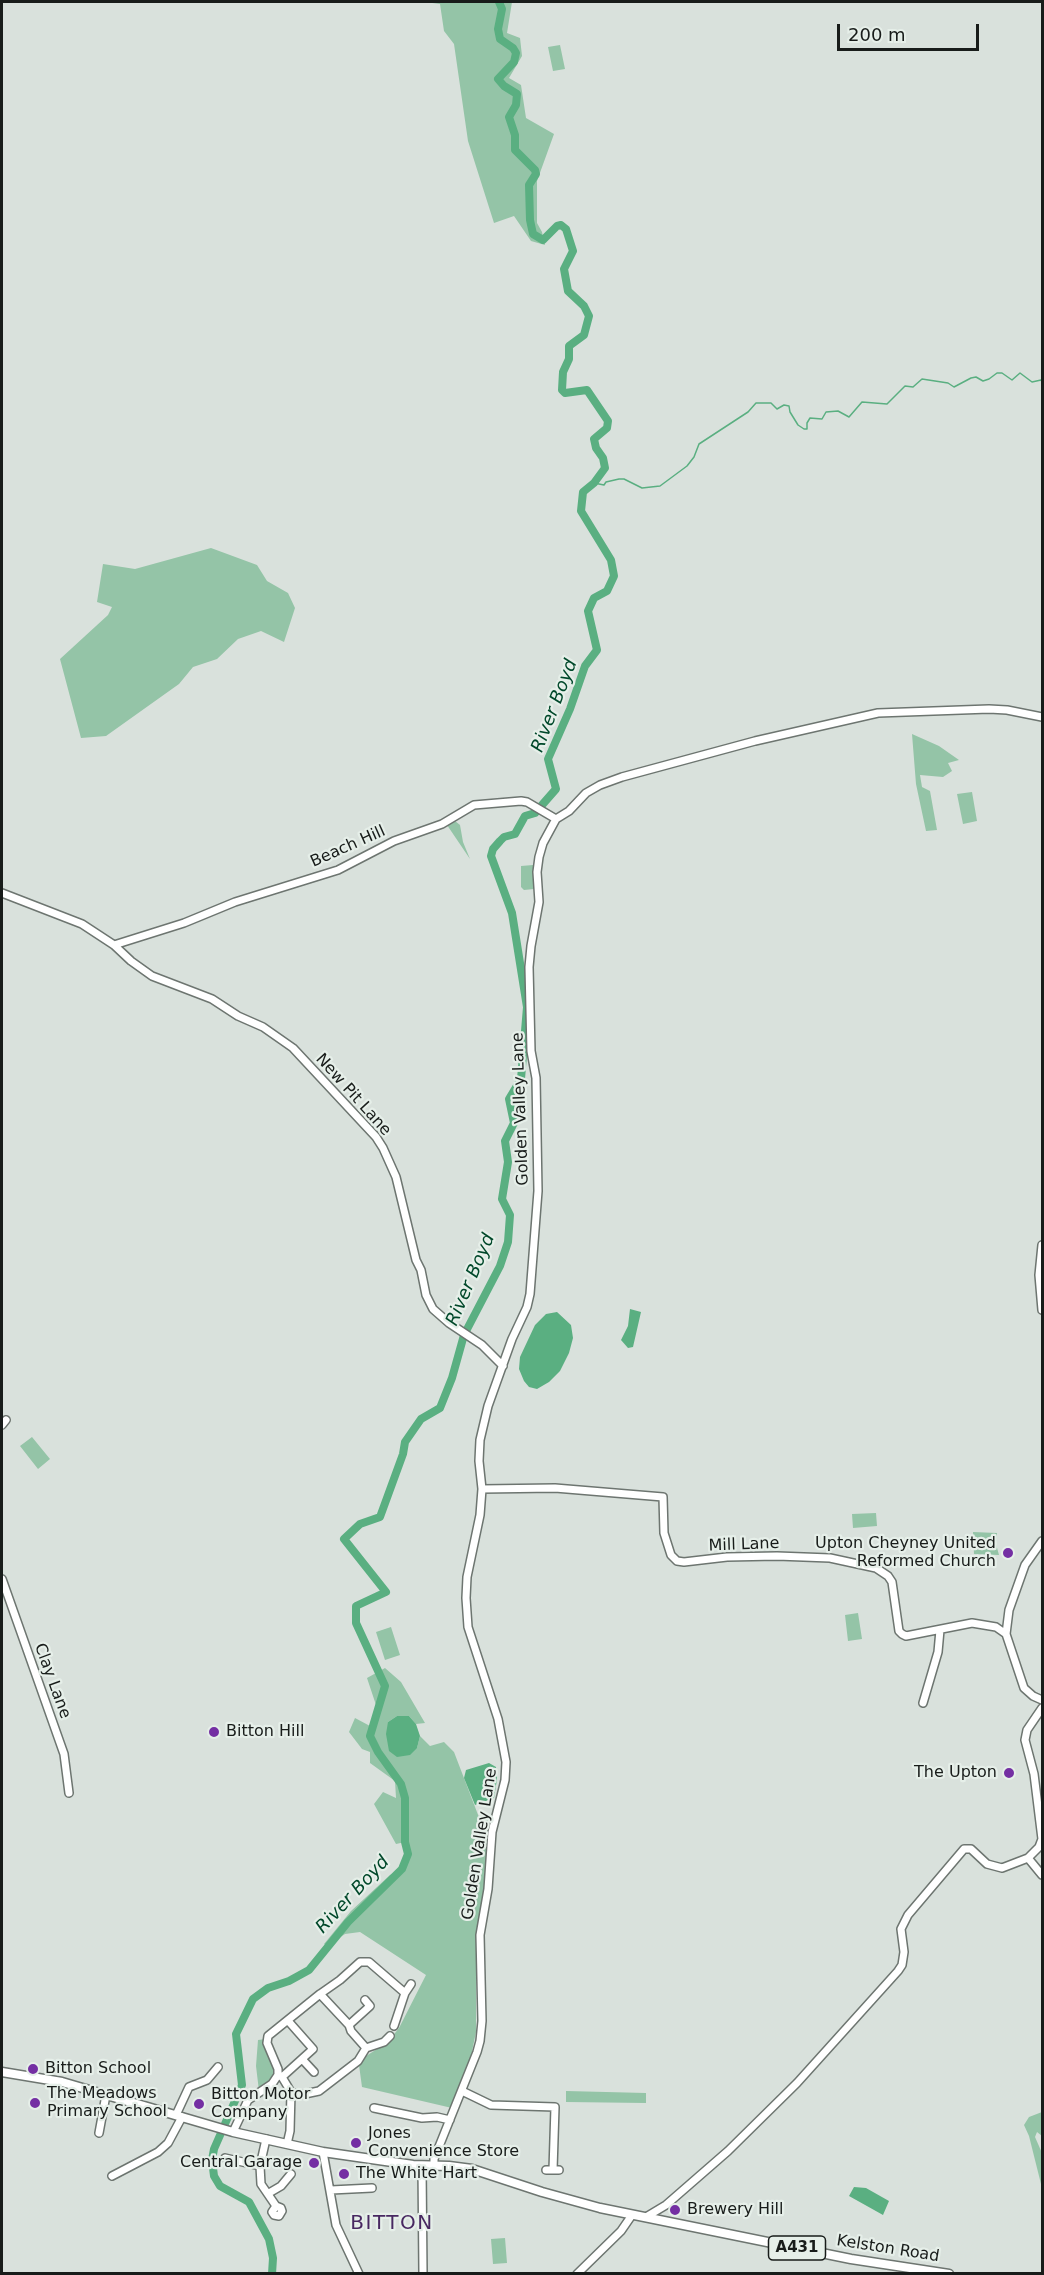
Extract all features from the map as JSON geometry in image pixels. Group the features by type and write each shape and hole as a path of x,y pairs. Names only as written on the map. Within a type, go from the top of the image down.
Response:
{"main road":[{"name":"A431","path":"2,2072 45,2078 231,2131 323,2152 422,2166 472,2169 559,2197 646,2217"},
{"name":"Kelston Road","path":"646,2217 851,2259 949,2274"}],"street":[{"path":"556,819 569,811 586,793 622,777 755,741 878,713 989,709 1042,717"},
{"name":"Beach Hill","path":"114,945 236,902 338,870 394,841 442,824 474,806 521,801 556,819"},
{"name":"Golden Valley Lane","path":"434,2166 434,2159 480,2042 482,2021 480,1935 488,1888 492,1832 506,1769 498,1719 472,1641 466,1615 467,1577 480,1515 482,1489 479,1461 480,1440 488,1406 512,1339 525,1314 530,1294 538,1191 536,1078 531,1051 529,967 539,902 537,872 543,843 556,819"},
{"name":"New Pit Lane","path":"2,893 71,919 114,945 152,975 212,999 238,1016 263,1027 292,1048 376,1137 396,1177 426,1295 438,1315 471,1336 503,1366"},
{"path":"1042,1245 1039,1275 1042,1310"},
{"name":"Mill Lane","path":"482,1489 555,1488 663,1497 664,1533 671,1555 677,1561 777,1556 830,1558 876,1568 888,1576 892,1582 899,1631 902,1634 906,1636 972,1623 983,1623 996,1627 1006,1634"},
{"path":"1042,1541 1025,1565 1009,1610 1006,1634 1024,1688 1042,1700"},
{"name":"Clay Lane","path":"2,1579 64,1754 69,1793"},
{"path":"923,1703 938,1652 940,1630"},
{"path":"646,2217 666,2205 735,2144 797,2083 898,1971 902,1965 904,1952 901,1929 908,1915 964,1849 971,1849 987,1864 1002,1868 1028,1858 1039,1847 1042,1839 1034,1774 1025,1734 1042,1708"},
{"path":"1028,1858 1042,1875"},
{"path":"287,2144 290,2131 291,2092 280,2076 267,2043 268,2036 364,1960 405,1993"},
{"path":"394,2026 405,1993 411,1984"},
{"path":"320,1994 349,2025 351,2031 366,2048"},
{"path":"349,2025 370,2006 365,2000"},
{"path":"231,2131 248,2100 272,2084 313,2049 290,2023"},
{"path":"291,2092 300,2095 319,2091 358,2061 366,2048 384,2042 390,2036"},
{"path":"302,2059 314,2072"},
{"path":"112,2176 158,2152 168,2143 189,2087 207,2080 218,2067"},
{"path":"462,2091 491,2105 555,2107 553,2170"},
{"path":"99,2133 106,2095"},
{"path":"374,2108 422,2118 437,2117 450,2120"},
{"path":"266,2139 260,2166 261,2184 276,2206"},
{"path":"323,2152 336,2225 359,2274"},
{"path":"225,2158 260,2166"},
{"path":"422,2166 423,2274"},
{"path":"268,2193 281,2186 291,2174"},
{"path":"331,2190 372,2188"},
{"path":"577,2274 621,2231 632,2214"}],"shaded area":[{"path":"425,2 512,2 507,33 520,38 522,56 509,78 521,85 526,118 554,134 537,181 537,223 545,245 531,241 514,216 494,223 468,141 454,44 444,31 440,4"},
{"path":"560,45 565,69 553,71 548,47"},
{"path":"211,548 257,565 267,581 288,593 295,608 284,642 261,631 238,639 217,659 193,667 179,684 106,736 81,738 60,659 108,615 112,607 97,602 103,564 135,569"},
{"path":"912,734 939,746 959,760 948,763 952,771 943,777 920,775 922,787 930,791 937,830 926,831 916,784"},
{"path":"972,792 977,821 963,824 957,794"},
{"path":"457,818 455,821 460,825 463,842 470,859 447,825 448,822"},
{"path":"533,865 534,889 524,890 521,887 521,866"},
{"path":"630,1309 641,1312 633,1347 628,1348 621,1340 628,1326"},
{"path":"557,1312 571,1325 573,1338 569,1353 560,1371 549,1382 537,1389 529,1387 519,1369 520,1357 535,1325 546,1314"},
{"path":"32,1437 50,1459 38,1469 20,1446"},
{"path":"876,1513 877,1526 853,1528 852,1514"},
{"path":"973,1532 997,1533 996,1544 999,1555 974,1554"},
{"path":"858,1613 862,1639 848,1641 845,1615"},
{"path":"391,1627 400,1655 385,1660 376,1632"},
{"path":"385,1668 401,1682 425,1723 416,1724 409,1716 397,1716 388,1722 417,1748 420,1736 430,1746 444,1742 454,1752 480,1820 493,1819 485,1888 476,1934 476,2032 470,2061 452,2108 362,2087 359,2065 363,2058 388,2042 399,2028 426,1975 360,1932 345,1934 327,1946 324,1944 351,1911 390,1875 402,1869 408,1854 405,1842 396,1844 374,1804 383,1792 396,1798 395,1781 370,1763 370,1752 362,1749 349,1732 355,1718 370,1726 376,1705 367,1678"},
{"path":"397,1716 409,1716 416,1724 420,1736 417,1748 410,1755 397,1757 389,1751 386,1734 388,1722"},
{"path":"489,1763 496,1767 494,1798 475,1805 464,1778 466,1770"},
{"path":"266,2039 282,2073 259,2091 256,2066 258,2040"},
{"path":"566,2091 646,2093 646,2103 566,2102"},
{"path":"1042,2112 1042,2136 1037,2132 1035,2137 1042,2153 1042,2188 1024,2125 1029,2117"},
{"path":"854,2187 866,2188 889,2201 883,2215 849,2196"},
{"path":"505,2238 507,2263 493,2264 491,2239"}],"waterway":[{"name":"River Boyd","path":"272,2274 273,2258 269,2239 249,2202 220,2186 214,2176 212,2160 214,2149 242,2085 236,2034 253,1999 268,1988 289,1981 309,1970 348,1922 402,1869 408,1854 405,1842 405,1798 401,1784 378,1752 370,1736 385,1686 356,1623 356,1606 386,1592 344,1539 360,1524 380,1517 403,1454 405,1442 421,1419 440,1408 452,1378 464,1335 500,1266 508,1242 510,1215 502,1199 508,1162 505,1141 514,1123 509,1099 521,1079 527,1007 512,913 491,856 493,849 500,841 504,837 515,834 525,816 535,813 556,789 548,759 570,709 585,666 597,650 588,611 594,598 607,591 614,576 611,560 581,511 583,492 594,483 605,468 594,439 607,428 608,421 587,390 565,393 562,390 563,372 569,359 569,346 584,335 589,316 584,306 568,291 564,269 573,251 566,229 561,225 557,226 543,240 533,234 530,220 529,185 536,174 535,170 515,150 515,135 509,117 516,105 517,94 498,79 514,62 516,53 500,39 498,29 502,9 499,2"},
{"path":"594,483 604,485 606,482 624,479 642,488 660,486 687,466 694,457 699,444 748,412 756,403 771,403 777,409 784,405 789,406 798,425 807,429 810,418 822,419 826,412 838,411 849,417 862,402 887,404 905,386 913,387 922,379 948,383 954,387 971,378 976,377 983,381 997,373 1002,373 1012,380 1020,373 1032,382 1041,380 1042,382"}],"place":[{"name":"Upton Cheyney United Reformed Church","path":"1008,1553"},
{"name":"Bitton Hill","path":"214,1732"},
{"name":"The Upton","path":"1009,1773"},
{"name":"Bitton School","path":"33,2069"},
{"name":"The Meadows Primary School","path":"35,2103"},
{"name":"Bitton Motor Company","path":"199,2104"},
{"name":"Jones Convenience Store","path":"356,2143"},
{"name":"Central Garage","path":"314,2163"},
{"name":"The White Hart","path":"344,2174"},
{"name":"Brewery Hill","path":"675,2210"}],"district":[{"name":"BITTON","path":"392,2224"}]}
